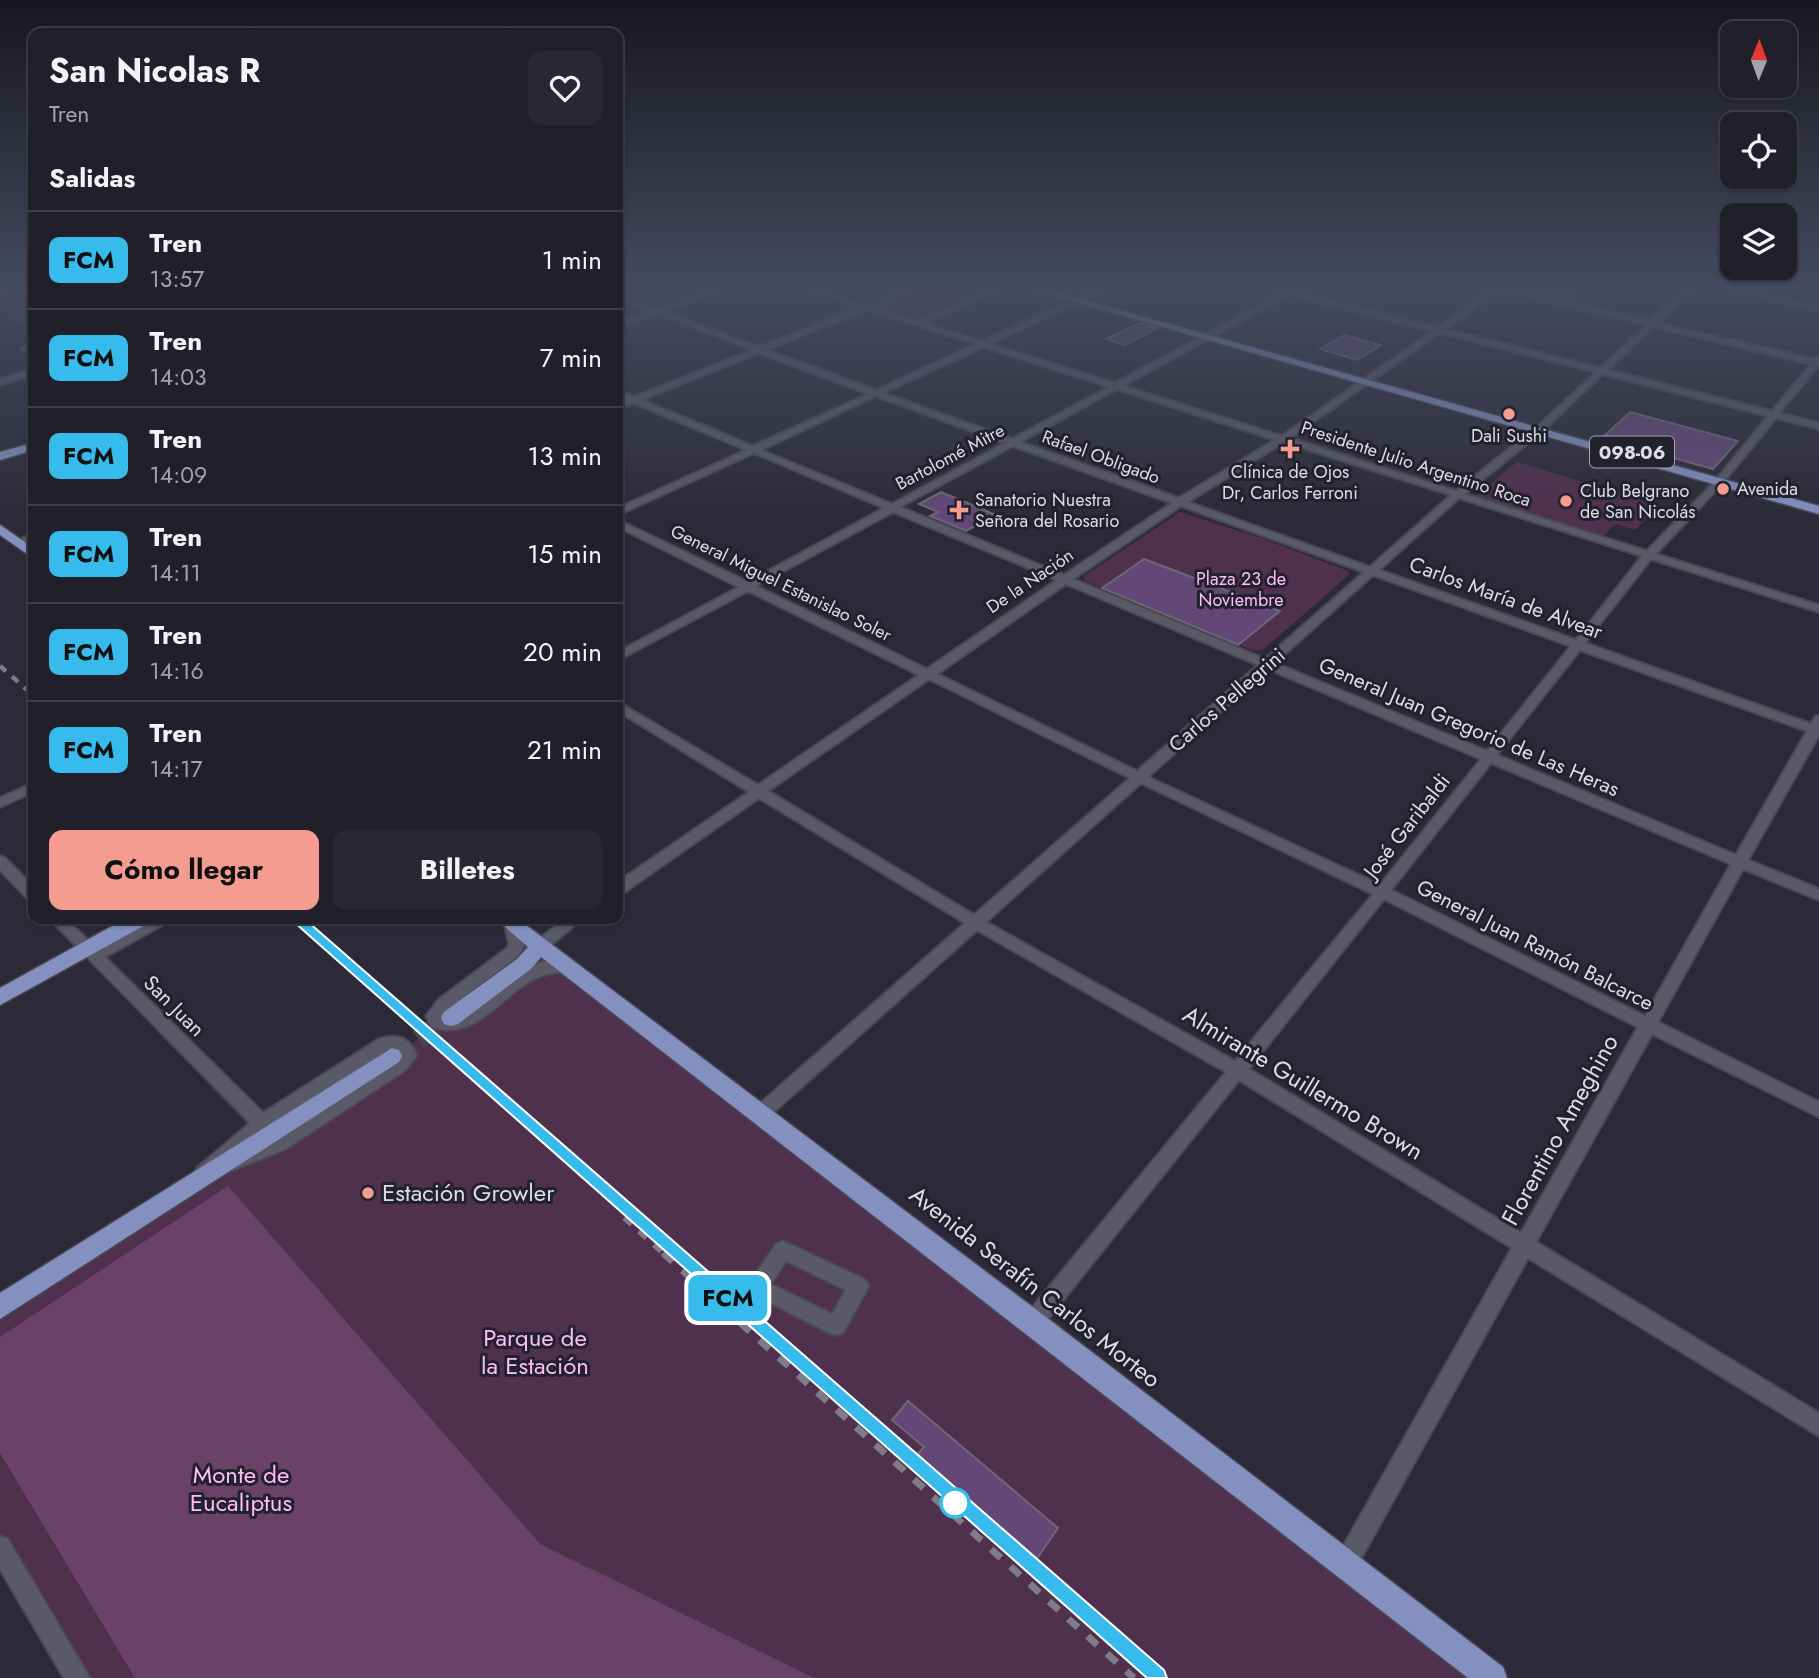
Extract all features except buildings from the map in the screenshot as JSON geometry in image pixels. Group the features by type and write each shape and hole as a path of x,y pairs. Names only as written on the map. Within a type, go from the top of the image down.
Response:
{"main road":[{"name":"098-06","path":"1316,365 1819,504"},
{"path":"0,456 28,448"},
{"name":"098-06","path":"1721,479 1819,510"},
{"path":"0,529 28,550"},
{"path":"0,997 132,924"},
{"name":"Avenida Serafín Carlos Morteo","path":"512,924 1033,1322 1492,1678"},
{"path":"451,1018 524,964 540,946"},
{"path":"0,1307 203,1174 392,1056"}],"street":[{"path":"623,404 718,365"},
{"name":"Rafael Obligado","path":"801,365 1180,502"},
{"path":"623,510 935,365"},
{"name":"Presidente Julio Argentino Roca","path":"1046,365 1819,609"},
{"name":"Bartolomé Mitre","path":"623,654 1152,365"},
{"name":"De la Nación","path":"623,885 1180,502 1283,439 1389,365"},
{"path":"1582,365 1819,426"},
{"name":"Carlos Pellegrini","path":"761,1113 1456,496 1540,429 1610,365"},
{"name":"José Garibaldi","path":"1033,1322 1382,892 1488,755 1650,555 1721,479 1814,365"},
{"path":"0,382 28,374"},
{"name":"General Juan Gregorio de Las Heras","path":"623,395 1819,895"},
{"name":"Carlos María de Alvear","path":"1180,502 1817,727"},
{"name":"General Miguel Estanislao Soler","path":"623,525 929,674"},
{"path":"18,542 28,539"},
{"name":"General Juan Ramón Balcarce","path":"929,674 1138,777 1382,892 1819,1110"},
{"name":"Almirante Guillermo Brown","path":"623,709 974,922 1237,1070 1819,1424"},
{"name":"Florentino Ameghino","path":"1345,1564 1738,860 1817,727"},
{"path":"0,803 28,789"},
{"path":"0,861 28,890"},
{"name":"San Juan","path":"62,924 262,1123"},
{"path":"88,950 123,924"},
{"path":"88,950 149,924"},
{"path":"510,924 517,944 513,952 445,1003 434,1016 437,1023 447,1027 462,1023 537,970 562,965"},
{"path":"540,946 569,924"},
{"path":"397,1042 403,1045 409,1055 400,1065 280,1144 203,1174 262,1123 384,1044 397,1042"},
{"path":"783,1250 859,1286 836,1326 758,1287 783,1250"},
{"path":"0,1547 70,1675"}],"green space":[{"name":"Club Belgrano de San Nicolás","path":"1517,462 1659,505 1635,530 1615,524 1601,539 1474,498"},
{"name":"Plaza 23 de Noviembre","path":"1180,512 1261,538 1346,570 1350,574 1264,649 1254,651 1085,581 1084,576"},
{"name":"Parque de la Estación","path":"540,946 1492,1678 78,1678 0,1547 0,1307 451,1018"},
{"name":"Monte de Eucaliptus","path":"228,1186 540,1544 814,1678 135,1678 0,1453 0,1337"}],"tunnel":[{"path":"392,1056 451,1018"}],"railway":[{"path":"0,666 28,691"},
{"path":"305,924 677,1255"},
{"path":"624,1218 665,1255"},
{"path":"663,1253 1134,1678"},
{"path":"675,1253 1155,1678"}],"train":[{"name":"FCM","path":"305,924 612,1193 966,1513 1155,1678"}],"place":[{"name":"Dali Sushi","path":"1509,414"},
{"name":"Clínica de Ojos Dr, Carlos Ferroni","path":"1290,449"},
{"name":"Avenida","path":"1723,489"},
{"name":"Club Belgrano de San Nicolás","path":"1566,501"},
{"name":"Sanatorio Nuestra Señora del Rosario","path":"959,510"},
{"name":"Estación Growler","path":"368,1193"}]}
